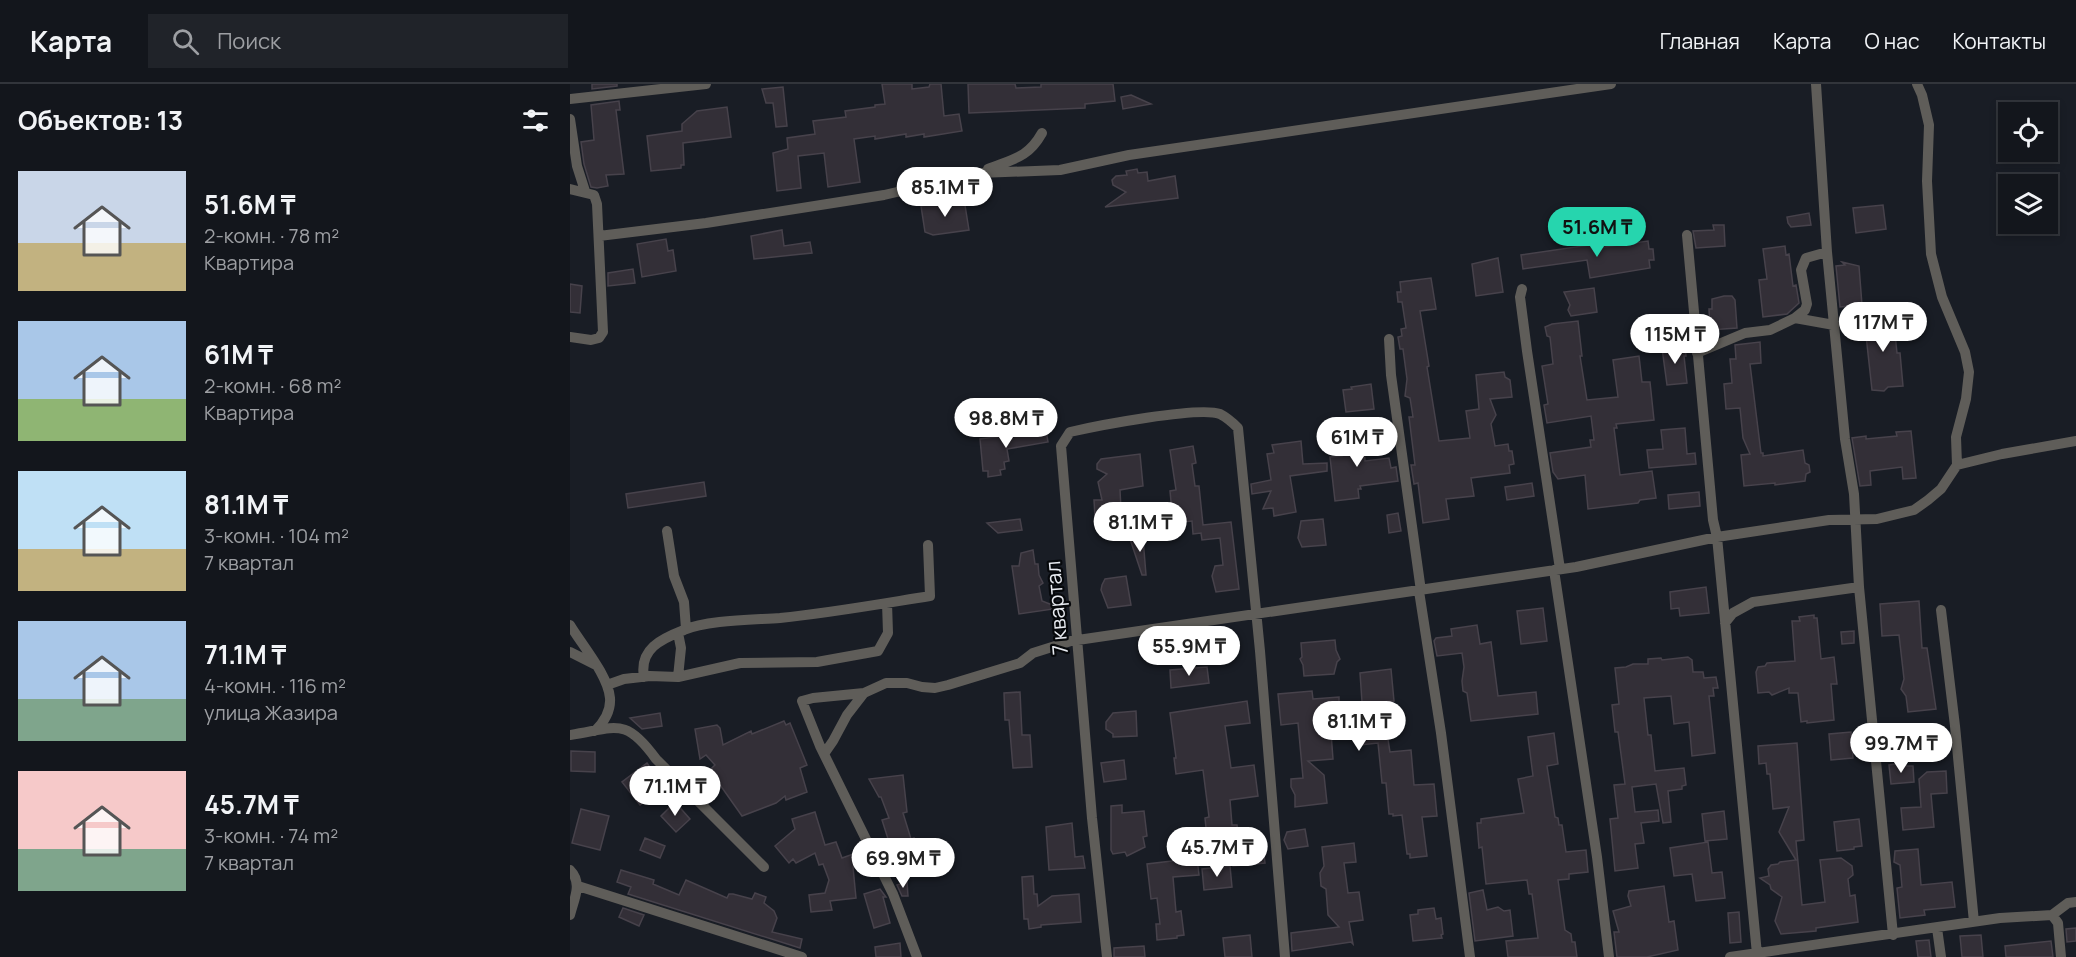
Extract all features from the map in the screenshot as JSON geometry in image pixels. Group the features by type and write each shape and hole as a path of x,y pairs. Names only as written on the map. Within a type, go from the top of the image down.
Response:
{"street":[{"path":"570,99 706,84"},
{"path":"979,173 1060,170 1129,155 1611,84"},
{"path":"1816,84 1827,252 1846,450 1854,494 1859,587 1893,935"},
{"path":"917,957 893,894 824,754 802,701 864,693 886,683 907,683 934,688 948,685 1020,663 1033,653 1071,641 1557,570 1717,537 1829,520 1877,519 1914,510 1941,489 1957,465 1956,437 1966,399 1969,372 1965,352 1942,297 1931,254 1927,181 1929,125 1917,84"},
{"path":"571,127 577,166 585,191"},
{"path":"1036,171 1031,162 1034,148 1042,133"},
{"path":"599,236 706,223 884,195 979,173 1023,155 1034,148"},
{"path":"570,189 594,195 598,213 603,332 599,338 591,340 570,337"},
{"path":"1687,235 1757,954"},
{"path":"1697,353 1745,333 1770,330 1795,318 1805,310 1807,304 1801,270 1806,258 1827,252"},
{"path":"1522,289 1520,297 1527,351 1609,957"},
{"path":"1795,318 1834,325"},
{"path":"1389,339 1391,375 1470,957"},
{"name":"7 квартал","path":"1107,957 1092,818 1079,640 1061,446 1070,432 1193,413 1219,414 1238,428 1256,615"},
{"path":"1957,465 2002,454 2076,441"},
{"path":"667,531 674,576 684,602 678,677"},
{"path":"644,677 642,665 646,654 660,641 682,631 930,596 928,545"},
{"path":"1725,623 1742,606 1753,602 1859,587"},
{"path":"607,685 624,679 678,677 740,663 817,662 878,651 888,633 887,603"},
{"path":"1941,610 1974,922"},
{"path":"1256,615 1285,957"},
{"path":"570,625 607,685 611,701 604,721 595,731"},
{"path":"570,652 594,664"},
{"path":"824,754 847,715 864,693"},
{"path":"570,735 614,726 628,730 642,740 656,759 764,867"},
{"path":"570,870 577,879 578,886 570,915"},
{"path":"578,886 802,957"},
{"path":"1730,957 2000,918 2052,915 2068,903 2076,902"},
{"path":"2052,915 2058,923 2061,957"},
{"path":"1937,928 1941,957"}],"building":[{"path":"592,84 617,84 617,86 592,89"},
{"path":"882,84 912,84 912,89 929,87 930,84 941,84 944,116 959,114 962,131 924,137 924,134 906,137 906,134 875,139 875,136 854,139 860,182 828,187 824,153 798,156 801,188 777,191 773,153 788,149 787,138 815,134 813,121 846,117 845,111 885,104"},
{"path":"968,84 1015,84 1016,88 1041,87 1041,84 1113,84 1115,101 1085,104 1085,108 969,113"},
{"path":"783,87 787,126 776,127 773,103 766,103 762,89"},
{"path":"1131,95 1151,104 1123,109 1121,97"},
{"path":"619,101 620,110 616,110 624,174 606,175 608,186 591,187 584,164 581,142 594,140 591,105"},
{"path":"727,107 731,137 683,143 684,165 681,165 681,168 651,171 647,136 682,131 682,124 697,111"},
{"path":"1137,169 1138,173 1147,172 1148,181 1175,176 1178,198 1105,207 1126,192 1113,185 1112,180 1116,176 1127,175 1126,171"},
{"path":"964,199 969,230 933,235 925,232 921,206"},
{"path":"1883,205 1886,229 1856,233 1853,208"},
{"path":"1809,213 1811,225 1791,227 1788,223 1787,217"},
{"path":"1713,225 1724,225 1725,246 1696,248 1693,231 1714,230"},
{"path":"782,230 784,246 810,242 812,253 754,259 751,236"},
{"path":"666,239 668,251 673,250 676,271 642,277 637,244"},
{"path":"1648,241 1649,249 1653,249 1654,260 1649,260 1650,268 1590,278 1587,260 1523,269 1521,255 1596,244 1597,248"},
{"path":"1785,246 1786,255 1789,254 1793,286 1796,285 1799,303 1787,314 1763,317 1759,280 1767,279 1763,249"},
{"path":"1498,258 1503,292 1476,296 1472,264"},
{"path":"1842,262 1859,266 1862,305 1840,307 1836,266 1845,265"},
{"path":"633,269 635,283 608,286 608,273"},
{"path":"1431,278 1436,309 1420,311 1439,441 1470,438 1466,411 1479,409 1476,375 1504,372 1505,377 1510,380 1512,397 1490,399 1496,415 1491,424 1495,446 1508,444 1509,451 1512,451 1514,464 1509,465 1510,473 1471,478 1474,496 1446,499 1449,519 1423,523 1418,483 1414,484 1411,465 1415,465 1409,417 1413,417 1410,398 1405,396 1407,379 1403,349 1400,349 1398,337 1402,336 1401,329 1406,328 1402,302 1398,302 1397,292 1401,292 1400,282"},
{"path":"570,284 582,286 580,313 570,312"},
{"path":"1594,288 1597,312 1571,316 1568,310 1570,305 1564,292"},
{"path":"1732,296 1735,300 1737,328 1710,330 1709,309 1712,309 1712,299"},
{"path":"1893,314 1903,386 1888,387 1884,391 1872,390 1864,317"},
{"path":"1578,321 1582,356 1580,356 1587,400 1618,397 1613,360 1639,356 1642,382 1650,382 1654,420 1616,424 1617,428 1614,428 1620,475 1652,471 1656,498 1640,500 1638,503 1588,509 1585,475 1558,479 1553,472 1550,453 1591,447 1590,440 1594,440 1591,416 1547,423 1544,405 1548,404 1542,366 1553,364 1550,337 1547,336 1545,327"},
{"path":"1760,342 1761,363 1750,364 1761,453 1763,456 1803,450 1805,463 1809,465 1810,472 1806,474 1805,481 1744,486 1741,455 1750,454 1743,438 1740,408 1726,409 1724,384 1732,383 1730,359 1736,359 1735,345"},
{"path":"1685,345 1687,383 1667,385 1662,348"},
{"path":"1371,384 1374,409 1346,412 1343,390"},
{"path":"1685,428 1687,454 1695,453 1696,464 1649,468 1647,450 1663,449 1661,430"},
{"path":"1046,430 1048,442 1007,449 1009,461 1004,462 1005,469 1000,470 1001,475 988,477 988,471 983,471 980,439"},
{"path":"1360,431 1360,436 1363,436 1365,461 1389,458 1391,468 1396,467 1398,481 1360,486 1359,498 1335,501 1330,457 1342,456 1340,432"},
{"path":"1911,431 1916,478 1903,479 1902,467 1870,471 1871,485 1860,486 1852,438 1897,436 1896,432"},
{"path":"1301,441 1303,464 1327,463 1327,471 1290,476 1296,512 1274,516 1273,508 1263,509 1271,491 1252,494 1251,484 1271,480 1267,454 1274,453 1272,445"},
{"path":"1193,446 1196,463 1192,464 1195,486 1199,486 1203,525 1231,522 1239,589 1216,592 1212,576 1215,566 1223,565 1220,538 1202,540 1201,533 1193,534 1192,521 1173,523 1170,491 1176,490 1170,450"},
{"path":"1140,454 1143,486 1120,490 1121,510 1126,509 1127,530 1100,528 1100,517 1095,517 1094,500 1102,500 1098,482 1107,474 1097,469 1097,464 1101,459"},
{"path":"704,482 706,496 628,508 626,494"},
{"path":"1532,483 1534,496 1507,500 1505,487"},
{"path":"1699,492 1700,506 1669,509 1668,495"},
{"path":"1398,513 1401,531 1389,533 1387,515"},
{"path":"1020,519 1022,530 998,533 987,523"},
{"path":"1323,519 1326,545 1302,547 1298,538 1301,521"},
{"path":"1143,538 1146,575 1142,575 1130,539"},
{"path":"1033,550 1035,564 1038,564 1039,575 1043,583 1039,586 1042,601 1060,608 1019,614 1012,566 1019,566 1021,553"},
{"path":"1126,576 1131,605 1108,608 1101,590 1105,579"},
{"path":"1706,587 1709,613 1680,616 1679,608 1671,609 1670,592"},
{"path":"1919,601 1922,648 1927,648 1936,709 1908,712 1906,696 1901,689 1904,679 1899,635 1882,636 1880,604"},
{"path":"1543,608 1547,641 1521,644 1517,611"},
{"path":"1814,615 1814,618 1817,618 1821,659 1834,657 1837,684 1831,684 1834,720 1807,723 1807,721 1801,722 1798,693 1789,693 1789,688 1772,695 1769,692 1758,693 1756,672 1758,667 1765,666 1767,663 1795,661 1792,621 1800,621 1799,617"},
{"path":"1477,625 1480,644 1491,642 1498,696 1536,692 1538,714 1471,721 1467,693 1463,691 1462,653 1437,656 1434,641 1436,638 1452,636 1451,629"},
{"path":"1854,631 1854,643 1842,644 1841,632"},
{"path":"1335,640 1340,659 1334,674 1304,676 1300,659 1302,657 1301,643"},
{"path":"1688,657 1692,660 1693,672 1703,672 1704,678 1716,677 1718,688 1713,688 1714,696 1709,696 1715,753 1692,756 1689,722 1674,724 1671,696 1644,698 1655,771 1684,768 1686,785 1682,786 1682,789 1668,791 1671,822 1663,823 1656,784 1632,787 1635,812 1658,810 1659,821 1641,823 1644,843 1635,844 1638,868 1615,871 1610,819 1618,818 1614,785 1625,784 1612,705 1619,704 1615,668 1633,664 1648,664 1648,659"},
{"path":"1207,667 1209,683 1171,688 1170,670"},
{"path":"1391,669 1394,701 1382,702 1390,752 1411,750 1414,785 1434,784 1437,816 1422,817 1427,856 1410,858 1410,854 1407,854 1402,815 1389,814 1386,783 1382,783 1378,743 1360,745 1356,717 1330,719 1333,759 1308,761 1324,775 1327,803 1295,807 1295,795 1291,787 1291,779 1303,778 1298,723 1281,725 1278,694 1312,691 1313,699 1339,697 1339,704 1362,702 1360,673"},
{"path":"1020,692 1022,735 1030,735 1032,767 1013,768 1009,720 1005,720 1004,693"},
{"path":"1247,701 1250,723 1225,726 1231,768 1254,765 1258,796 1230,800 1232,825 1237,825 1239,844 1208,847 1205,818 1209,817 1203,770 1176,774 1170,713"},
{"path":"1136,711 1137,736 1113,737 1113,734 1106,729 1106,722 1113,713"},
{"path":"660,713 662,726 642,729 630,718"},
{"path":"784,721 786,725 790,723 807,765 800,768 807,792 786,800 785,796 776,803 742,816 718,782 704,792 697,782 715,765 706,755 700,759 695,729 717,725 720,728 723,745 751,731 752,734"},
{"path":"1851,732 1853,758 1831,760 1829,734"},
{"path":"1554,733 1558,764 1547,766 1555,817 1558,818 1559,825 1562,825 1566,852 1586,850 1588,872 1569,874 1569,879 1558,880 1565,930 1571,934 1572,942 1575,942 1577,957 1508,957 1506,941 1538,938 1532,894 1529,894 1527,880 1486,884 1477,823 1481,823 1481,819 1524,813 1518,779 1533,776 1528,737"},
{"path":"1797,743 1804,840 1796,841 1802,905 1825,902 1820,860 1841,858 1852,866 1853,875 1848,879 1850,896 1855,895 1858,922 1816,928 1816,931 1781,934 1775,921 1782,897 1760,878 1769,876 1768,869 1771,865 1796,860 1779,832 1789,807 1773,809 1770,774 1767,774 1766,763 1759,764 1758,746"},
{"path":"571,751 595,752 595,772 571,771"},
{"path":"1124,760 1126,779 1104,782 1101,763"},
{"path":"647,763 664,787 640,805 622,782"},
{"path":"1902,763 1913,766 1914,782 1891,784 1889,765"},
{"path":"1946,771 1947,793 1931,794 1934,827 1903,830 1901,808 1921,807 1919,779 1927,772"},
{"path":"903,775 907,812 903,813 911,839 914,838 918,852 910,854 912,875 896,876 894,859 885,862 879,848 890,845 882,820 889,818 881,797 869,779"},
{"path":"675,802 690,819 676,832 661,816"},
{"path":"1122,805 1122,813 1144,811 1147,836 1143,837 1145,847 1127,856 1125,852 1113,854 1111,850 1111,806"},
{"path":"581,809 609,816 600,850 572,843"},
{"path":"1724,811 1727,839 1705,841 1702,814"},
{"path":"815,812 825,845 836,842 842,858 859,852 863,863 853,867 856,898 830,901 832,910 811,912 809,895 825,893 829,880 823,864 819,865 815,853 796,863 793,859 789,863 775,846 795,829 792,819"},
{"path":"1859,819 1862,846 1837,851 1834,822"},
{"path":"1072,823 1075,857 1083,856 1085,868 1049,870 1046,827"},
{"path":"1305,829 1308,846 1288,849 1284,840 1287,832"},
{"path":"645,838 665,846 660,858 640,850"},
{"path":"1708,842 1712,873 1722,872 1725,898 1696,901 1692,874 1674,876 1670,848"},
{"path":"1354,843 1356,862 1344,863 1348,893 1359,892 1363,920 1349,922 1353,944 1351,942 1292,951 1291,933 1339,927 1328,915 1326,889 1321,886 1320,873 1324,866 1322,847"},
{"path":"1263,847 1265,863 1233,866 1231,850"},
{"path":"1918,849 1921,885 1952,882 1955,907 1924,910 1925,915 1900,918 1897,888 1902,887 1900,865 1894,862 1895,851"},
{"path":"1197,858 1199,875 1173,877 1176,912 1181,911 1184,935 1157,940 1156,924 1160,924 1157,898 1151,899 1147,864"},
{"path":"1230,866 1232,887 1204,890 1202,869"},
{"path":"621,870 654,880 653,884 679,895 686,880 727,898 729,894 733,894 752,899 755,893 766,897 764,903 774,911 777,918 772,932 802,939 800,948 628,894 631,887 617,882"},
{"path":"1033,876 1034,894 1037,894 1038,906 1052,896 1079,894 1081,922 1041,925 1041,927 1029,929 1028,919 1024,919 1022,877"},
{"path":"907,882 908,896 902,896 897,885"},
{"path":"1664,886 1669,922 1674,921 1678,950 1647,957 1617,957 1614,932 1619,932 1613,911 1631,906 1629,891"},
{"path":"880,889 886,897 883,897 890,923 874,928 864,894"},
{"path":"1483,890 1487,910 1498,907 1504,911 1510,910 1513,936 1475,941 1469,893"},
{"path":"623,908 644,915 639,926 619,917"},
{"path":"1434,908 1436,919 1441,918 1442,938 1413,941 1410,915 1418,914 1418,910"},
{"path":"1739,912 1741,942 1730,943 1728,913"},
{"path":"2076,928 2076,941 2067,942 2066,929"},
{"path":"1250,935 1252,957 1225,957 1223,938"},
{"path":"1981,935 1983,957 1962,957 1960,936"},
{"path":"1929,940 1931,957 1918,957 1916,941"},
{"path":"2051,941 2053,957 2006,957 2005,946"},
{"path":"900,943 901,957 876,957 875,947"},
{"path":"1144,946 1145,957 1114,957 1114,948"}]}
